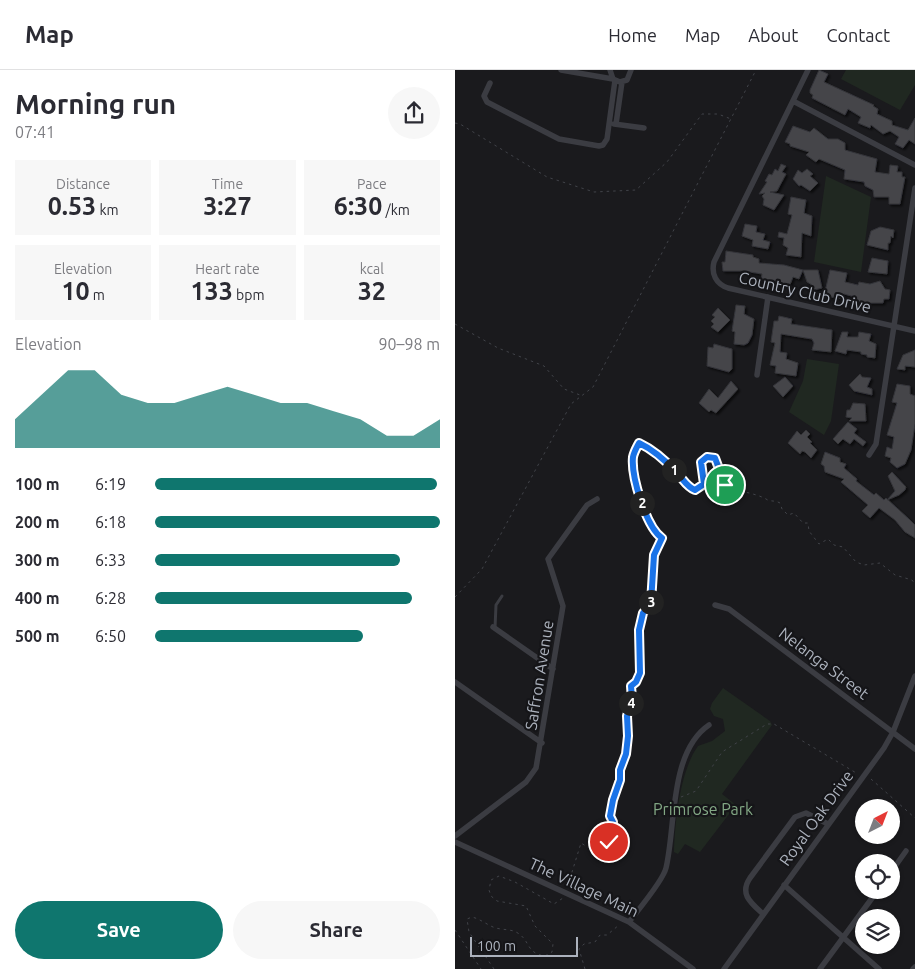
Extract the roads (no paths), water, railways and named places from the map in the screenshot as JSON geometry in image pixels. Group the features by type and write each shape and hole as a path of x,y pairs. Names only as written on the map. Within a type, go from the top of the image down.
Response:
{"street":[{"path":"561,70 602,76 622,82"},
{"path":"491,83 484,96 487,102 559,140 602,145 607,139 612,124 622,82 629,77 631,70"},
{"path":"807,70 793,101 915,165"},
{"path":"602,76 610,71 614,80 612,124"},
{"name":"Country Club Drive","path":"793,101 717,256 713,270 720,284 768,298 915,331"},
{"path":"612,124 645,128"},
{"path":"869,455 876,444 915,188"},
{"path":"757,375 768,298"},
{"name":"Saffron Avenue","path":"455,836 530,779 538,765 563,602 547,560 587,505 597,499"},
{"name":"Nelanga Street","path":"715,605 729,609 915,749"},
{"path":"494,627 553,669"},
{"name":"Royal Oak Drive","path":"724,969 893,732 915,676"},
{"path":"455,682 542,743"},
{"path":"628,922 666,869 682,768 693,739 709,725"},
{"path":"763,914 745,895 747,882 795,816 809,813 828,824"},
{"name":"The Village Main","path":"455,842 567,892 628,922 693,969"},
{"path":"900,859 906,851"},
{"path":"784,885 844,936 879,969"},
{"path":"820,969 871,899"}],"lane":[{"path":"494,627 496,605 502,596"}],"park label":[{"name":"Primrose Park","path":"703,809"}]}
